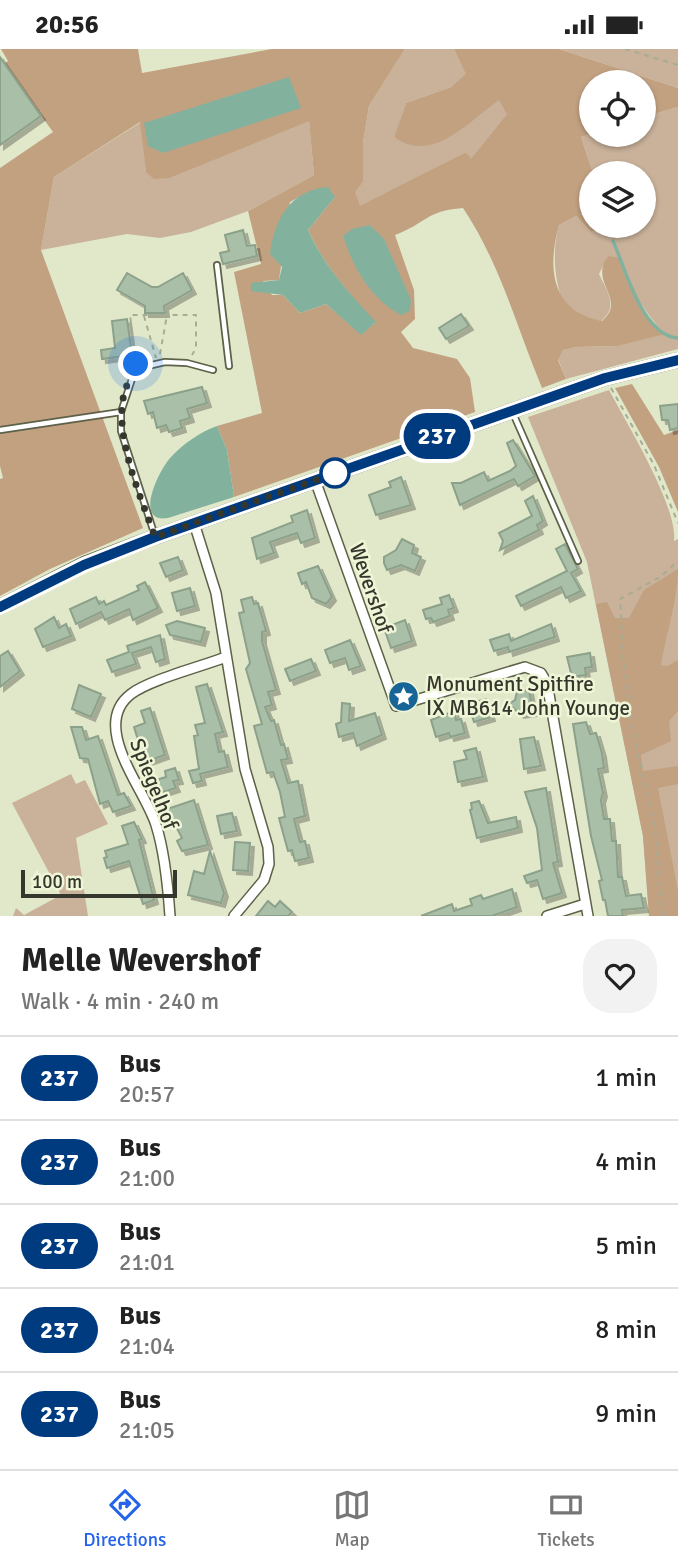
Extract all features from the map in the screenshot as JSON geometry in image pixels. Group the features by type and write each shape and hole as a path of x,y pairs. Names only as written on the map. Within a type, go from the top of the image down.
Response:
{"main road":[{"path":"0,607 84,565 155,537 605,378 678,360"}],"street":[{"name":"Wevershof","path":"314,480 396,706 525,667 541,673 547,683 585,904"},
{"path":"194,523 216,593 248,784 268,847 269,864 264,880 234,916"},
{"name":"Spiegelhof","path":"171,914 157,827 119,748 115,735 117,710 133,692 226,657"},
{"path":"547,916 585,904 588,916"}],"lane":[{"path":"217,265 229,366"},
{"path":"155,537 124,444 121,412 137,370 158,363 187,363 213,370"},
{"path":"512,410 578,561"},
{"path":"0,430 121,412"}],"path":[{"path":"625,49 678,65"},
{"path":"137,370 130,317 144,315 196,314 196,348 187,363"},
{"path":"144,315 158,363"},
{"path":"158,363 167,315"},
{"path":"605,378 653,465 678,523"},
{"path":"662,916 655,828 635,741 624,668 620,599 660,577 678,561"}],"shaded area":[{"path":"1,49 138,49 142,73 272,49 405,49 369,106 363,143 363,182 355,192 360,206 466,152 471,159 507,114 499,100 450,137 436,143 422,146 408,144 394,137 406,103 451,87 466,74 454,49 559,49 623,70 579,70 579,147 584,147 589,161 579,161 579,219 576,216 559,225 553,257 554,272 563,298 572,308 585,316 602,321 609,313 611,305 602,274 603,266 608,256 621,258 627,280 637,300 666,334 618,346 563,350 558,360 566,379 542,388 498,273 463,208 433,215 395,235 414,290 415,319 401,332 413,348 457,359 470,378 475,412 234,497 227,450 217,426 262,413 234,272 261,264 248,211 314,175 309,121 170,178 154,179 146,172 140,122 54,177 41,250 143,528 50,569 0,596 0,479 3,478 0,466 0,168 53,132 4,64 8,61","holes":["301,196 335,197 308,230 329,267 375,323 361,334 326,304 300,313 283,295 272,295 263,281 279,280 290,202"]},
{"path":"405,49 454,49 467,74 451,87 406,103 394,138 478,115 500,99 508,113 471,160 466,152 360,207 354,192 363,182 363,143 369,106"},
{"path":"559,49 678,49 678,88 656,81 656,70 623,70"},
{"path":"289,77 301,108 163,153 148,146 144,123"},
{"path":"656,81 678,88 678,107 656,113"},
{"path":"678,107 678,349 566,379 558,359 563,350 618,346 665,334 649,316 608,256 599,274 610,304 601,321 585,318 563,303 555,264 559,225 576,216 579,219 579,238 656,238 656,161 589,161 584,147 656,147 656,113"},
{"path":"309,120 314,175 248,211 191,232 160,238 127,234 41,250 54,177 141,122 146,172 170,178"},
{"path":"328,187 335,197 308,230 329,267 376,322 361,335 326,304 300,313 283,295 251,291 251,283 279,280 282,267 270,254 275,230 286,209 303,194"},
{"path":"370,225 384,239 411,300 410,311 401,315 380,300 364,281 343,236 352,229"},
{"path":"632,384 664,435 678,430 678,512 659,467 615,388"},
{"path":"609,390 660,487 673,526 674,541 678,539 678,916 649,916 643,836 587,562 528,417"},
{"path":"217,426 227,450 234,497 168,518 157,518 152,513 150,504 166,463 186,443"},
{"path":"678,569 674,604 661,665 668,666 678,660 678,711 669,721 671,741 641,755 643,771 678,766 678,784 658,788 678,891 678,916 649,916 643,836 596,604 607,602 615,618 629,618 644,590"},
{"path":"71,774 76,784 85,780 108,824 76,838 88,916 13,916 16,908 24,915 61,895 12,803"}],"building":[{"path":"0,57 41,116 0,145"},
{"path":"243,230 247,246 255,245 257,256 223,264 220,253 229,251 225,235"},
{"path":"127,273 152,287 158,287 183,273 192,290 164,306 165,313 145,313 145,306 117,290"},
{"path":"461,314 469,326 446,339 439,328"},
{"path":"127,319 132,355 102,359 101,350 115,348 112,321"},
{"path":"202,387 207,403 187,409 190,418 180,421 182,428 169,432 166,425 157,428 153,412 148,414 144,401"},
{"path":"678,404 678,428 670,430 668,420 662,420 660,406"},
{"path":"513,440 535,476 518,486 514,479 460,505 452,483 461,483 484,472 488,481 510,471 516,466 507,443"},
{"path":"401,477 411,505 376,515 369,495 391,487 389,482"},
{"path":"533,496 543,521 537,525 539,530 500,550 503,541 499,533 532,516 525,501"},
{"path":"307,510 315,538 301,543 297,533 270,542 274,553 257,559 252,538 293,522 291,516"},
{"path":"402,539 414,545 412,553 421,557 415,571 401,565 387,570 384,563 384,557 396,550"},
{"path":"565,544 578,569 571,573 581,591 566,598 561,587 521,606 516,596 567,571 556,549"},
{"path":"178,557 183,570 166,577 160,563"},
{"path":"318,566 332,597 326,604 312,598 306,582 302,584 298,573"},
{"path":"145,582 158,608 133,620 129,609 105,620 101,612 76,624 70,609 96,597 99,604 104,601 106,605 139,590 137,586"},
{"path":"190,588 195,606 177,611 172,593"},
{"path":"449,595 454,608 448,610 450,616 433,622 431,618 426,619 423,610 442,604 440,598"},
{"path":"252,597 254,604 258,603 266,631 262,632 262,641 276,690 268,692 272,705 265,707 271,721 274,720 281,745 284,744 288,759 281,760 288,783 298,781 305,816 294,819 300,842 305,841 309,858 295,861 292,850 288,851 279,818 285,817 280,792 273,772 267,773 254,726 262,724 246,669 250,663 239,613 244,612 241,600"},
{"path":"54,617 59,628 66,624 71,636 43,647 35,629"},
{"path":"405,620 412,641 391,648 384,628"},
{"path":"177,621 205,628 201,642 170,635 166,625"},
{"path":"551,624 555,637 509,652 508,647 494,651 490,640 509,634 511,641"},
{"path":"160,635 165,659 156,662 151,647 132,653 136,664 112,672 107,660 129,652 127,646"},
{"path":"350,640 361,666 349,670 345,658 330,663 325,650"},
{"path":"8,651 20,671 0,687 0,656"},
{"path":"590,653 592,667 585,668 586,675 572,677 567,657"},
{"path":"311,659 316,671 290,681 285,669"},
{"path":"207,684 223,732 215,734 219,752 224,751 228,767 200,774 202,781 193,783 189,771 199,769 195,725 205,723 196,687"},
{"path":"79,685 101,694 91,717 72,709"},
{"path":"529,690 533,712 520,714 509,704 515,700 517,692"},
{"path":"486,699 491,717 474,722 468,704"},
{"path":"342,703 350,704 349,721 375,713 382,735 357,746 353,733 339,737 336,724 341,722"},
{"path":"150,708 165,755 145,762 134,727 145,723 141,711"},
{"path":"454,711 456,720 461,719 465,733 450,737 449,733 436,737 431,720"},
{"path":"586,722 590,734 596,733 602,753 604,768 598,769 603,793 601,800 604,819 610,819 612,841 616,841 618,877 622,877 626,896 641,894 644,908 622,910 623,916 608,916 599,881 602,880 591,836 573,724"},
{"path":"71,727 82,727 86,740 98,736 118,795 124,793 131,806 113,812 108,801 100,804 88,759 80,758"},
{"path":"534,737 541,766 524,769 520,739"},
{"path":"476,748 483,777 458,782 454,762 467,759 464,751"},
{"path":"175,768 179,780 173,781 176,788 160,793 156,780 166,777 165,771"},
{"path":"546,788 558,862 553,863 562,893 543,899 537,880 527,883 524,876 542,870 537,828 525,792"},
{"path":"194,800 208,845 182,851 177,841 182,838 167,809"},
{"path":"479,801 488,823 516,817 518,828 477,838 470,810 471,803"},
{"path":"232,813 237,831 221,834 217,816"},
{"path":"134,822 142,839 139,840 154,900 143,904 129,861 107,868 104,858 107,857 105,851 128,844 122,826"},
{"path":"235,842 250,843 248,871 233,870"},
{"path":"210,851 224,893 221,903 188,895 194,871 204,874"},
{"path":"512,889 517,907 492,916 421,916 452,904 454,911 472,905 470,899 481,895 483,899"},
{"path":"268,901 275,907 280,901 292,912 288,916 256,916"}],"waterway":[{"path":"613,241 636,299 645,313 654,326 665,334 678,338"}],"bus line":[{"name":"237","path":"0,607 84,565 178,528 605,378 659,362 678,360"}],"place":[{"name":"Monument Spitfire IX MB614 John Younge","path":"403,696"}],"route":[{"path":"136,364 137,370 121,412 121,431 155,537 335,473"}]}
